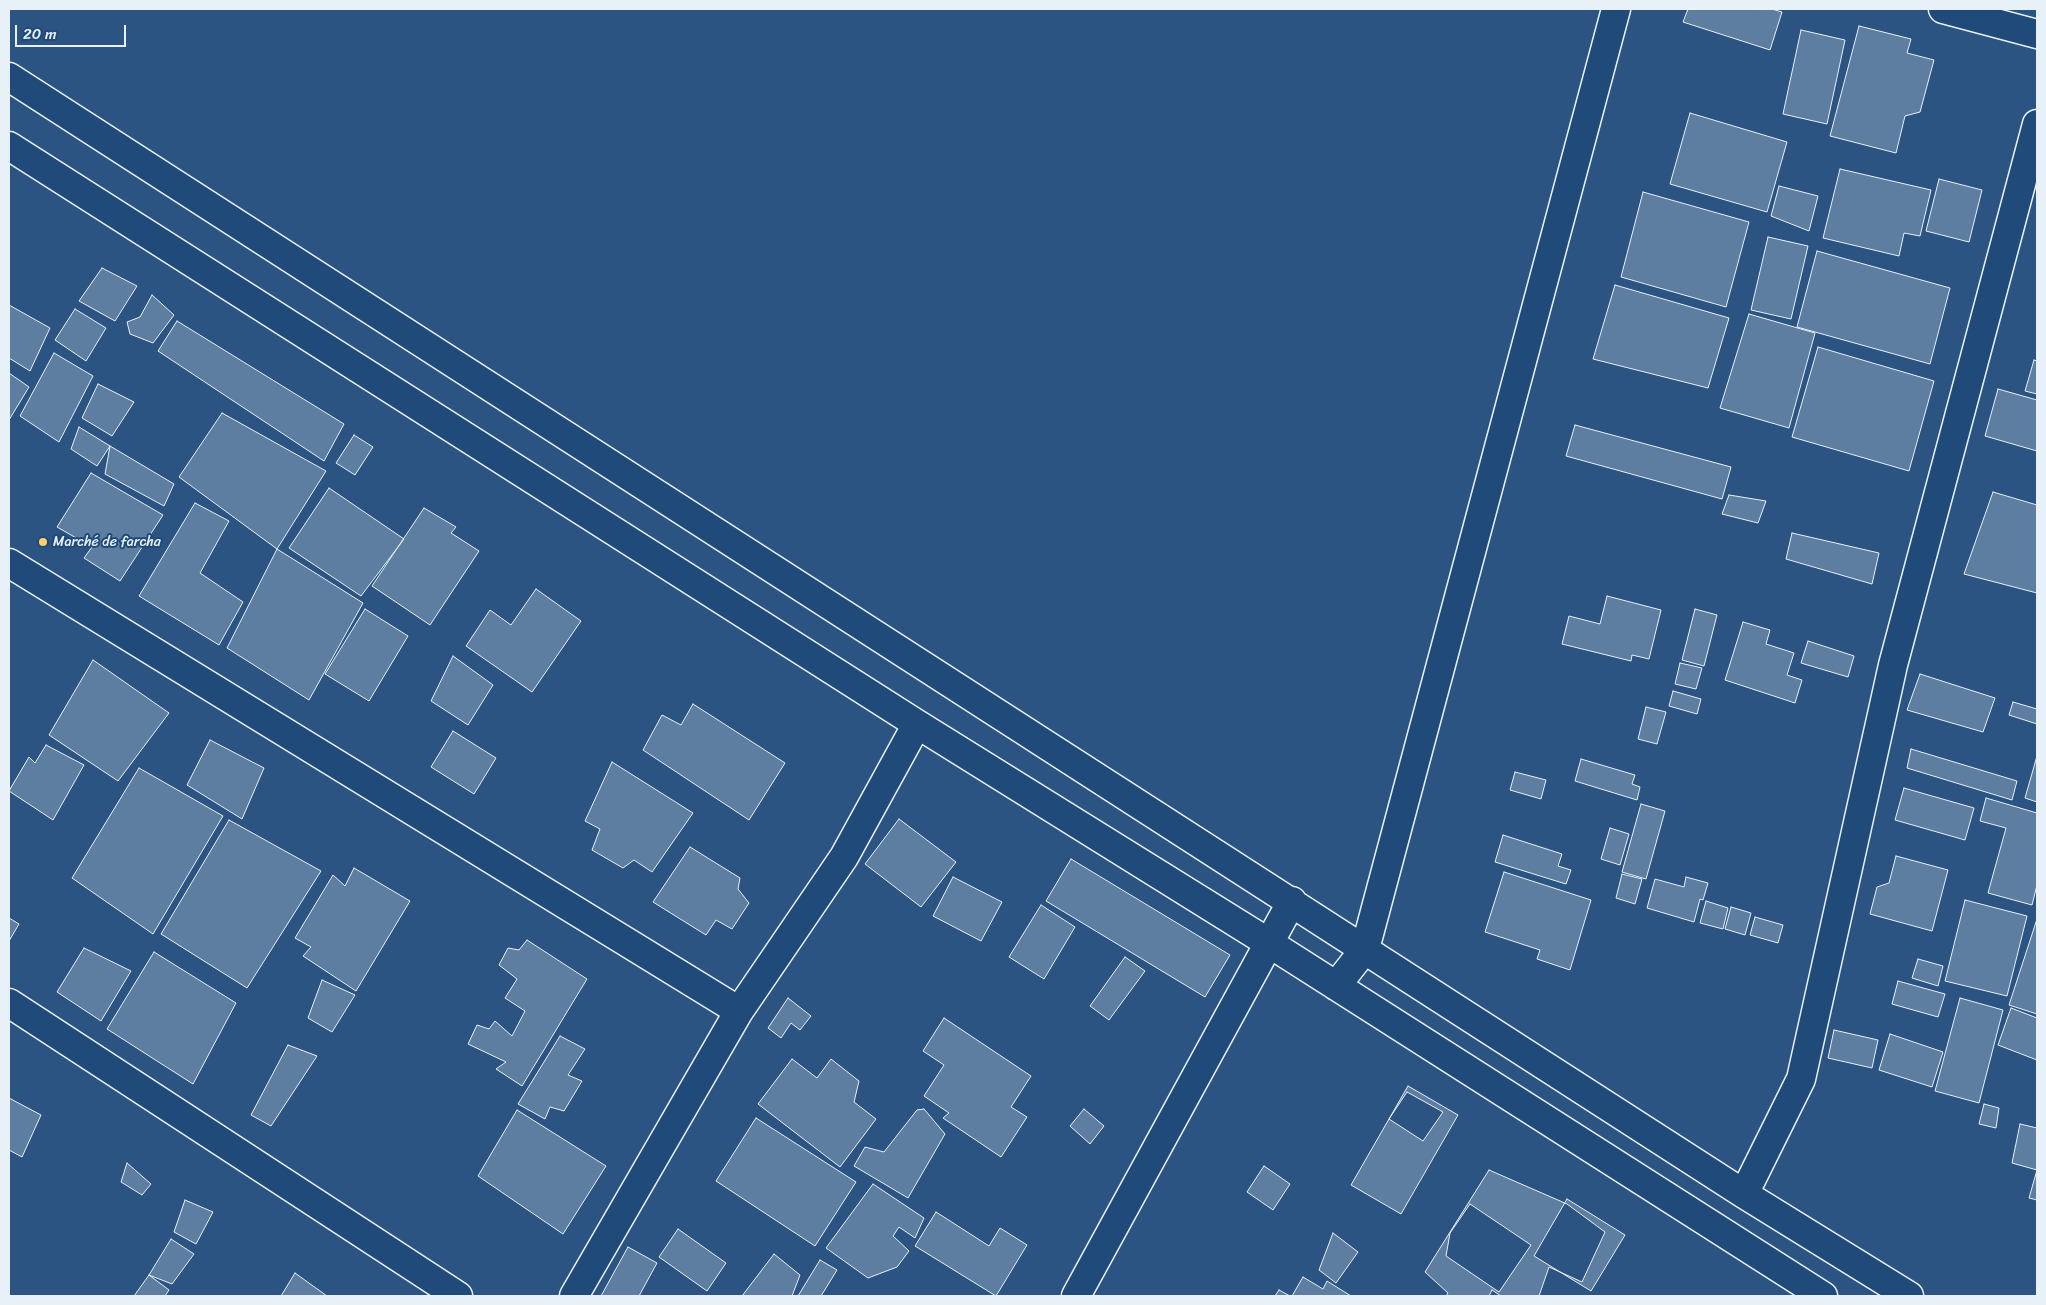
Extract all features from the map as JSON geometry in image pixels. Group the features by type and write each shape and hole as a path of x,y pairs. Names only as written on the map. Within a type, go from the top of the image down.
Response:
{"street":[{"path":"1336,986 1365,949 1616,9"},
{"path":"1943,9 2037,34"},
{"path":"9,77 1292,901 1744,1194 1909,1296"},
{"path":"1744,1194 1801,1079 1893,665 2037,124"},
{"path":"9,146 917,724 1269,943 1823,1296"},
{"path":"9,564 739,1011"},
{"path":"574,1296 739,1011 844,857 917,724"},
{"path":"1076,1296 1292,901"},
{"path":"9,1003 458,1296"}],"building":[{"path":"1688,9 1772,9 1782,12 1770,50 1683,22"},
{"path":"1859,26 1911,39 1907,53 1934,60 1920,112 1905,116 1896,153 1830,136"},
{"path":"1801,30 1845,40 1827,124 1783,114"},
{"path":"1690,113 1787,142 1767,212 1670,184"},
{"path":"1840,169 1931,190 1920,236 1904,233 1899,256 1823,238"},
{"path":"1939,179 1982,190 1969,242 1926,231"},
{"path":"1779,186 1818,196 1809,231 1771,216"},
{"path":"1643,192 1749,222 1726,307 1621,277"},
{"path":"1768,237 1808,246 1791,319 1751,310"},
{"path":"1817,251 1950,288 1930,364 1797,327"},
{"path":"102,268 137,286 115,321 79,301"},
{"path":"1615,285 1729,318 1708,388 1593,359"},
{"path":"152,295 174,315 153,343 130,334 127,322 140,317"},
{"path":"9,305 50,328 30,371 9,358"},
{"path":"75,309 106,328 86,361 55,340"},
{"path":"1749,314 1815,333 1789,428 1720,408"},
{"path":"177,321 344,424 324,461 158,351"},
{"path":"1818,347 1934,381 1909,471 1792,437"},
{"path":"54,353 93,376 59,442 20,416"},
{"path":"2034,360 2037,361 2037,394 2025,391"},
{"path":"9,373 29,387 9,420"},
{"path":"98,384 134,402 112,436 82,418"},
{"path":"1998,389 2037,400 2037,451 1985,436"},
{"path":"222,413 326,471 277,549 179,477"},
{"path":"1575,425 1731,467 1722,499 1566,456"},
{"path":"79,427 110,446 97,466 71,449"},
{"path":"354,435 373,447 355,475 336,463"},
{"path":"110,446 174,484 164,506 105,474"},
{"path":"91,473 163,515 120,581 84,558 92,547 57,527"},
{"path":"329,488 404,539 361,596 289,548"},
{"path":"1993,492 2037,505 2037,593 1964,574"},
{"path":"1729,495 1766,501 1758,523 1722,514"},
{"path":"195,503 229,521 200,573 243,602 219,645 139,596"},
{"path":"424,508 456,527 451,533 479,551 430,625 372,586"},
{"path":"1792,533 1879,553 1872,584 1786,559"},
{"path":"277,549 363,603 309,700 227,648"},
{"path":"536,589 581,621 532,692 466,646 490,610 511,625"},
{"path":"1607,596 1661,610 1649,659 1632,655 1631,661 1562,644 1569,616 1600,624"},
{"path":"365,609 408,636 369,701 325,674"},
{"path":"1695,609 1717,615 1704,666 1682,660"},
{"path":"1743,622 1770,630 1766,644 1794,653 1787,675 1802,680 1795,703 1725,680"},
{"path":"1808,641 1854,656 1848,677 1801,663"},
{"path":"453,656 493,685 468,725 431,701"},
{"path":"93,660 169,713 118,781 49,735"},
{"path":"1680,663 1702,668 1696,689 1675,684"},
{"path":"1920,674 1995,698 1983,732 1907,710"},
{"path":"1673,691 1701,699 1697,714 1669,706"},
{"path":"2013,702 2037,709 2037,724 2009,715"},
{"path":"693,704 785,763 749,820 643,750 662,715 681,725"},
{"path":"1646,707 1666,712 1657,744 1638,739"},
{"path":"453,731 496,758 474,794 431,767"},
{"path":"210,740 264,768 242,819 187,785"},
{"path":"46,745 84,765 53,820 9,791 29,757 35,763"},
{"path":"1911,749 2017,781 2012,800 1907,768"},
{"path":"2037,756 2037,802 2025,798"},
{"path":"1581,759 1635,775 1632,784 1640,787 1637,800 1575,781"},
{"path":"612,762 693,813 652,872 634,860 623,868 592,850 600,829 585,821"},
{"path":"139,768 223,816 153,934 72,878"},
{"path":"1515,772 1546,780 1541,799 1510,790"},
{"path":"1904,788 1974,808 1965,840 1895,820"},
{"path":"1986,798 2037,813 2037,885 2032,905 1988,893 2006,828 1980,821"},
{"path":"1641,804 1665,811 1646,879 1622,872"},
{"path":"899,819 956,862 921,907 865,864"},
{"path":"229,820 321,871 247,988 161,934"},
{"path":"1610,828 1629,834 1620,865 1601,859"},
{"path":"1503,835 1562,854 1558,866 1571,870 1566,884 1495,862"},
{"path":"690,847 740,878 738,889 749,903 732,929 716,920 706,935 653,902"},
{"path":"1896,856 1948,870 1932,931 1870,914 1877,887 1889,883"},
{"path":"1071,859 1230,955 1205,997 1046,901"},
{"path":"354,868 410,901 356,991 303,956 311,947 295,938 333,875 345,886"},
{"path":"1504,872 1591,900 1570,970 1537,959 1540,950 1485,932"},
{"path":"1622,874 1642,879 1635,904 1616,898"},
{"path":"953,877 1002,902 981,941 933,916"},
{"path":"1686,877 1708,883 1703,900 1700,899 1694,922 1647,908 1655,879 1684,887"},
{"path":"1965,900 2027,916 2007,996 1945,981"},
{"path":"1706,901 1728,908 1723,929 1700,923"},
{"path":"1041,905 1075,927 1044,979 1009,957"},
{"path":"1731,907 1751,913 1745,935 1725,929"},
{"path":"1755,917 1783,925 1778,943 1750,935"},
{"path":"9,918 19,924 9,941"},
{"path":"2037,919 2037,1014 2009,1005"},
{"path":"527,940 587,979 522,1086 496,1069 506,1062 468,1044 477,1025 489,1029 495,1021 512,1036 525,1011 505,998 517,979 499,965 508,948 519,950"},
{"path":"84,948 131,971 101,1021 57,992"},
{"path":"154,952 236,1003 193,1084 107,1029"},
{"path":"1125,957 1145,971 1109,1020 1090,1006"},
{"path":"1918,959 1943,966 1938,986 1912,978"},
{"path":"322,980 355,995 332,1032 308,1018"},
{"path":"1898,981 1945,994 1938,1017 1892,1004"},
{"path":"788,998 811,1016 800,1030 791,1023 781,1038 768,1028"},
{"path":"1960,998 2003,1010 1979,1103 1935,1091"},
{"path":"2011,1008 2037,1018 2037,1060 1998,1045"},
{"path":"944,1018 1031,1076 1011,1107 1027,1117 1001,1157 943,1118 949,1113 924,1096 944,1065 923,1051"},
{"path":"1834,1030 1878,1040 1872,1068 1828,1058"},
{"path":"1890,1034 1943,1052 1932,1087 1879,1070"},
{"path":"560,1036 585,1049 568,1075 582,1081 564,1111 550,1107 545,1119 518,1104"},
{"path":"288,1045 317,1056 271,1126 251,1115"},
{"path":"792,1059 817,1078 831,1059 859,1081 854,1102 876,1119 840,1167 758,1104"},
{"path":"1408,1086 1458,1115 1401,1214 1351,1185"},
{"path":"1407,1092 1443,1112 1423,1141 1389,1119"},
{"path":"9,1098 41,1115 22,1157 9,1150"},
{"path":"1984,1104 1999,1108 1996,1128 1979,1124"},
{"path":"924,1109 945,1134 908,1198 854,1166 865,1147 884,1152 917,1110"},
{"path":"1084,1109 1104,1126 1090,1144 1070,1126"},
{"path":"517,1110 606,1166 563,1234 478,1176"},
{"path":"756,1118 856,1182 815,1246 716,1181"},
{"path":"2020,1124 2037,1128 2037,1170 2012,1163"},
{"path":"127,1163 151,1184 142,1195 121,1182"},
{"path":"1264,1166 1290,1184 1273,1210 1247,1192"},
{"path":"1489,1170 1567,1204 1605,1232 1582,1282 1549,1267 1539,1296 1446,1296 1448,1293 1425,1272"},
{"path":"2037,1170 2037,1200 2029,1198"},
{"path":"873,1184 924,1218 915,1238 899,1227 893,1236 909,1251 897,1267 868,1278 826,1248"},
{"path":"1567,1199 1625,1235 1591,1291 1534,1256"},
{"path":"185,1200 213,1212 196,1244 174,1232"},
{"path":"1470,1204 1531,1245 1499,1292 1446,1256 1450,1233"},
{"path":"936,1212 989,1246 1000,1228 1027,1245 996,1296 915,1246"},
{"path":"678,1229 726,1263 707,1291 659,1257"},
{"path":"1333,1233 1358,1252 1336,1283 1319,1270"},
{"path":"171,1239 194,1254 172,1284 149,1275"},
{"path":"628,1247 657,1263 639,1296 601,1296"},
{"path":"774,1254 800,1275 792,1296 742,1296"},
{"path":"820,1260 837,1270 821,1296 798,1296"},
{"path":"295,1273 327,1296 281,1296"},
{"path":"149,1275 169,1290 165,1296 134,1296"},
{"path":"1303,1277 1323,1289 1327,1281 1351,1296 1292,1296"},
{"path":"1279,1290 1290,1296 1275,1296"},
{"path":"1492,1290 1501,1296 1489,1296"}],"place":[{"name":"Marché de farcha","path":"43,542"}]}
